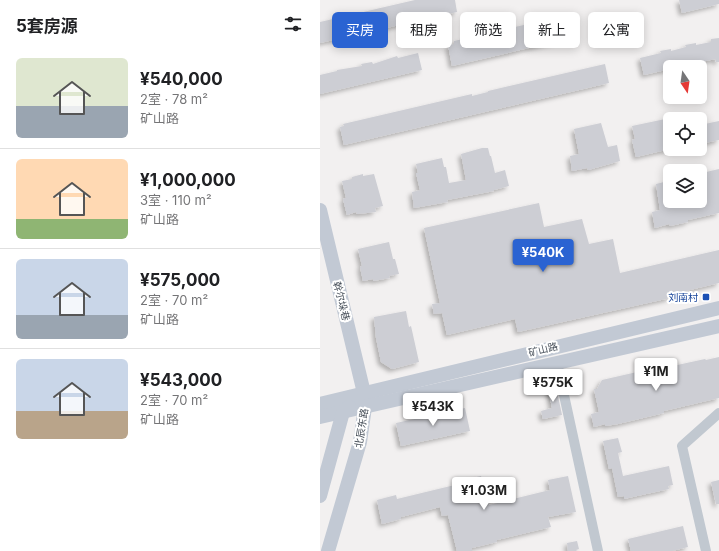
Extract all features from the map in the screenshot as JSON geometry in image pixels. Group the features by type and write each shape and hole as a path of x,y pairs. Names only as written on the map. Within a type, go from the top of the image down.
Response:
{"main road":[{"name":"幹尔垛巷","path":"320,210 365,400"},
{"name":"矿山路","path":"365,400 549,348 719,308"},
{"name":"矿山路","path":"320,404 365,400 557,363 719,326"},
{"name":"北辰东路","path":"320,496 342,412 365,400"},
{"name":"北辰东路","path":"328,551 360,442 365,400"},
{"path":"320,417 342,412"}],"street":[{"path":"557,363 598,551"},
{"path":"706,551 682,446 719,413"}],"building":[{"path":"415,0 455,0 457,12 396,12 396,26 388,28 388,12 363,12"},
{"path":"679,0 719,0 719,4 682,13"},
{"path":"332,19 332,40 320,43 320,22"},
{"path":"524,25 524,48 529,48 452,66 449,48 452,48 454,41 460,40 460,48 516,48 516,27"},
{"path":"719,38 719,62 716,62 715,59 707,61 663,60 663,71 644,75 640,58 661,53 660,51 671,49 671,51 686,47 685,45 696,43 696,45 711,42 711,39"},
{"path":"418,53 422,70 320,94 320,75 337,70 362,66 361,64 372,62 373,64 397,56 398,58"},
{"path":"605,64 609,83 344,145 340,127 344,126 343,124 472,94 472,96"},
{"path":"663,119 663,151 636,157 632,140 635,139 632,126"},
{"path":"719,121 719,140 707,143 707,124"},
{"path":"601,123 608,147 617,145 620,161 588,170 587,168 572,171 570,156 579,154 574,129"},
{"path":"482,148 488,148 495,173 505,170 509,186 494,191 447,200 448,202 414,208 412,192 420,190 416,173 418,173 416,164 442,158 444,167 446,167 449,183 466,180 461,154"},
{"path":"719,169 719,213 688,220 688,222 670,226 669,224 655,228 652,212 660,210 656,184 663,182 663,208 707,208 707,172"},
{"path":"363,174 363,176 374,174 383,206 375,208 376,212 357,214 356,212 347,215 343,199 346,198 342,181 352,179 352,177"},
{"path":"539,203 544,227 582,219 589,244 613,239 620,273 719,250 719,283 669,295 670,298 518,332 515,319 447,335 442,313 434,314 432,304 440,303 424,228"},
{"path":"389,242 393,259 395,259 399,274 389,276 390,278 363,281 360,267 362,266 358,249"},
{"path":"406,311 419,362 392,369 381,362 376,338 374,317"},
{"path":"719,357 719,398 618,424 605,426 605,424 594,427 591,414 599,412 594,389 597,389 602,380 659,367 659,369"},
{"path":"555,382 562,415 543,419 541,411 552,408 547,384"},
{"path":"465,408 470,431 401,446 396,423"},
{"path":"618,438 622,452 618,453 623,476 669,466 673,485 668,486 669,489 624,499 624,496 618,497 612,468 609,469 603,441"},
{"path":"481,476 489,505 550,490 548,480 568,476 576,512 548,517 551,527 497,540 497,542 472,548 472,551 457,551 448,515 442,516 440,507 401,517 401,519 382,524 377,500 396,495 397,499 463,483 462,480"},
{"path":"719,480 719,504 716,504 711,482"},
{"path":"683,526 688,547 672,551 631,551 628,539"},
{"path":"577,541 579,549 576,550 577,551 568,551 567,543"}],"place":[{"name":"刘南村","path":"706,297"}]}
